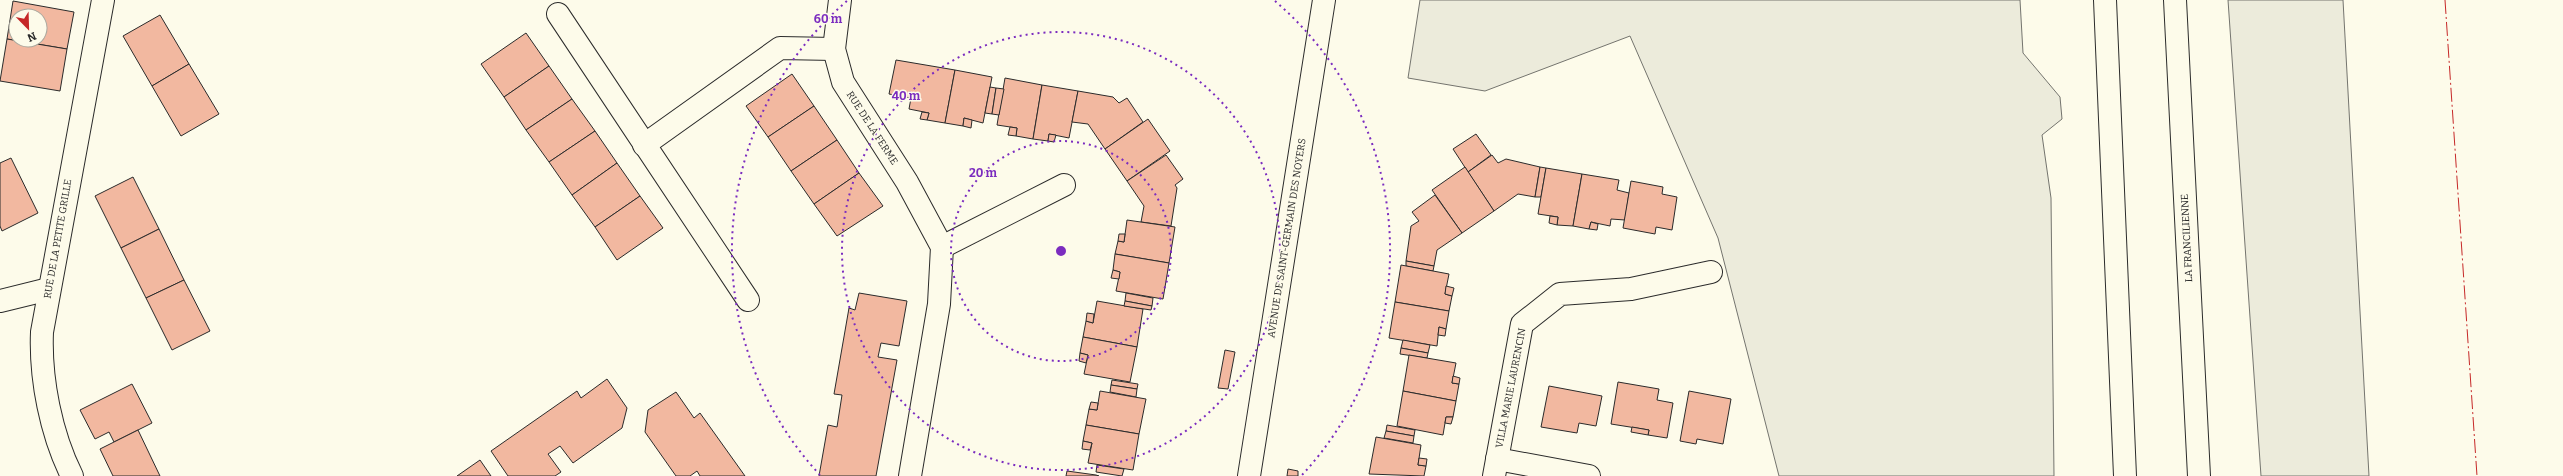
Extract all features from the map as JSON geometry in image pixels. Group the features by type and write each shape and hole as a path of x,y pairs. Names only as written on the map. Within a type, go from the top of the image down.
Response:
{"main road":[{"name":"RUE DE LA PETITE GRILLE","path":"72,476 48,403 41,365 42,332 103,0"},
{"name":"RUE DE LA FERME","path":"840,0 834,49 843,82 907,182 942,247"},
{"name":"AVENUE DE SAINT-GERMAIN DES NOYERS","path":"1249,476 1324,0"},
{"path":"2104,0 2125,476"},
{"name":"LA FRANCILIENNE","path":"2175,0 2199,476"},
{"path":"558,14 748,300"},
{"path":"644,145 780,48 834,49"},
{"path":"910,476 939,304 942,247 1064,185"},
{"name":"VILLA MARIE LAURENCIN","path":"1589,476 1495,468 1522,324 1560,294 1631,289 1711,272"},
{"path":"0,301 49,290"}],"shaded area":[{"path":"1420,0 2020,0 2023,53 2060,97 2062,119 2042,135 2051,198 2054,476 1779,476 1718,238 1630,36 1485,91 1408,78"},
{"path":"2228,0 2343,0 2369,476 2261,476"}],"building":[{"path":"13,1 74,12 67,49 48,46 48,8 12,8"},
{"path":"160,15 189,64 152,86 123,36"},
{"path":"526,33 549,66 504,97 481,64"},
{"path":"7,39 8,48 48,48 48,46 67,49 60,91 0,81"},
{"path":"896,60 955,70 945,123 927,120 929,113 909,109 911,98 889,94"},
{"path":"189,64 219,114 181,136 152,86"},
{"path":"549,66 572,99 526,130 504,97"},
{"path":"955,70 992,77 983,123 964,118 963,126 945,123"},
{"path":"792,74 814,106 768,137 746,106"},
{"path":"1005,78 1042,85 1033,139 1016,136 1017,128 997,125"},
{"path":"1042,85 1078,91 1069,138 1049,134 1048,141 1033,139"},
{"path":"990,87 996,88 992,114 985,113"},
{"path":"996,88 1004,89 999,115 992,114"},
{"path":"1078,91 1113,97 1119,103 1127,98 1143,122 1105,149 1088,124 1072,122"},
{"path":"572,99 595,131 549,162 526,130"},
{"path":"814,106 837,140 791,171 768,137"},
{"path":"922,112 929,113 927,120 920,119"},
{"path":"964,118 972,120 971,128 963,126"},
{"path":"1148,119 1170,151 1127,181 1105,149"},
{"path":"1010,127 1017,128 1016,136 1008,135"},
{"path":"595,131 617,163 572,195 549,162"},
{"path":"1049,134 1056,135 1054,142 1048,141"},
{"path":"1476,134 1491,155 1468,172 1453,149"},
{"path":"837,140 859,173 814,204 791,171"},
{"path":"1166,155 1183,179 1175,185 1177,188 1171,226 1141,222 1144,206 1127,181"},
{"path":"1492,155 1498,163 1506,159 1540,167 1535,197 1518,194 1494,211 1468,172"},
{"path":"11,158 38,213 2,231 0,226 0,163"},
{"path":"617,163 640,196 595,227 572,195"},
{"path":"1465,167 1494,211 1462,233 1432,190"},
{"path":"1540,167 1546,168 1541,197 1535,197"},
{"path":"1546,168 1582,174 1573,226 1557,225 1558,217 1538,214"},
{"path":"859,173 883,206 837,236 814,204"},
{"path":"1582,174 1619,180 1617,190 1629,193 1625,220 1611,219 1610,226 1591,222 1589,229 1573,226"},
{"path":"133,177 159,229 121,248 95,196"},
{"path":"1631,181 1663,187 1662,194 1677,197 1672,230 1656,227 1655,234 1623,228"},
{"path":"1435,195 1462,233 1437,250 1434,266 1406,261 1411,226 1419,221 1412,212"},
{"path":"640,196 663,228 617,260 595,227"},
{"path":"1550,216 1558,217 1557,225 1549,223"},
{"path":"1127,220 1175,227 1169,263 1115,254 1118,241 1124,242"},
{"path":"1591,222 1598,224 1597,230 1589,229"},
{"path":"159,229 184,280 146,298 121,248"},
{"path":"1119,234 1125,234 1124,242 1118,241"},
{"path":"1115,254 1169,263 1163,299 1116,291 1120,272 1113,270"},
{"path":"1406,261 1434,266 1433,271 1406,266"},
{"path":"1401,265 1449,274 1445,294 1452,296 1449,311 1395,302"},
{"path":"1113,270 1120,272 1119,279 1111,278"},
{"path":"184,280 210,331 172,350 146,298"},
{"path":"1446,286 1454,288 1452,296 1445,294"},
{"path":"859,293 907,301 899,346 881,343 878,357 897,360 876,476 819,476 828,425 837,427 842,395 834,394 849,308 855,310"},
{"path":"1126,293 1153,298 1152,306 1125,301"},
{"path":"1097,301 1143,309 1137,347 1083,337 1086,321 1093,323"},
{"path":"1125,301 1152,306 1151,310 1124,306"},
{"path":"1395,302 1449,311 1446,329 1439,327 1437,346 1389,338"},
{"path":"1087,313 1094,314 1093,323 1086,321"},
{"path":"1439,327 1446,329 1445,336 1438,335"},
{"path":"1083,337 1137,347 1130,382 1084,374 1088,355 1080,353"},
{"path":"1403,340 1430,345 1428,353 1401,348"},
{"path":"1401,348 1428,353 1427,358 1400,354"},
{"path":"1225,350 1235,352 1228,389 1218,388"},
{"path":"1080,353 1088,355 1086,363 1079,361"},
{"path":"1409,355 1456,363 1452,383 1459,384 1456,401 1403,391"},
{"path":"1453,376 1460,378 1459,384 1452,383"},
{"path":"607,379 627,408 622,428 573,463 560,446 548,454 561,472 555,476 508,476 491,451 577,391 581,398"},
{"path":"1112,380 1138,384 1137,389 1111,385"},
{"path":"1618,382 1659,389 1657,400 1673,403 1667,438 1648,435 1649,430 1611,424"},
{"path":"132,384 152,423 114,442 109,432 95,439 80,410"},
{"path":"1111,385 1137,389 1136,397 1110,392"},
{"path":"1549,386 1602,396 1596,426 1579,423 1577,433 1541,427"},
{"path":"1100,391 1146,399 1139,434 1086,425 1089,409 1097,410"},
{"path":"1403,391 1456,401 1453,417 1446,417 1443,435 1397,426"},
{"path":"1689,391 1731,399 1723,444 1697,439 1696,444 1680,441"},
{"path":"676,392 694,418 700,413 745,476 700,476 697,471 690,476 676,476 645,432 648,410"},
{"path":"1091,402 1098,403 1097,410 1089,409"},
{"path":"1446,417 1453,417 1451,424 1445,423"},
{"path":"1086,425 1139,434 1133,470 1088,463 1092,443 1083,441"},
{"path":"1387,425 1415,430 1414,436 1386,431"},
{"path":"1632,427 1649,430 1648,435 1631,432"},
{"path":"138,430 160,476 113,476 100,449"},
{"path":"1386,431 1414,436 1413,443 1384,438"},
{"path":"1376,437 1421,445 1418,465 1426,466 1424,476 1369,474"},
{"path":"1083,441 1092,443 1090,450 1082,449"},
{"path":"1419,458 1427,459 1426,466 1418,465"},
{"path":"480,460 491,476 457,476"},
{"path":"1097,465 1124,469 1122,476 1096,472"},
{"path":"1288,469 1298,471 1298,476 1287,476"},
{"path":"1067,471 1096,475 1099,476 1066,476"}],"power":[{"path":"2445,0 2477,476"}]}
